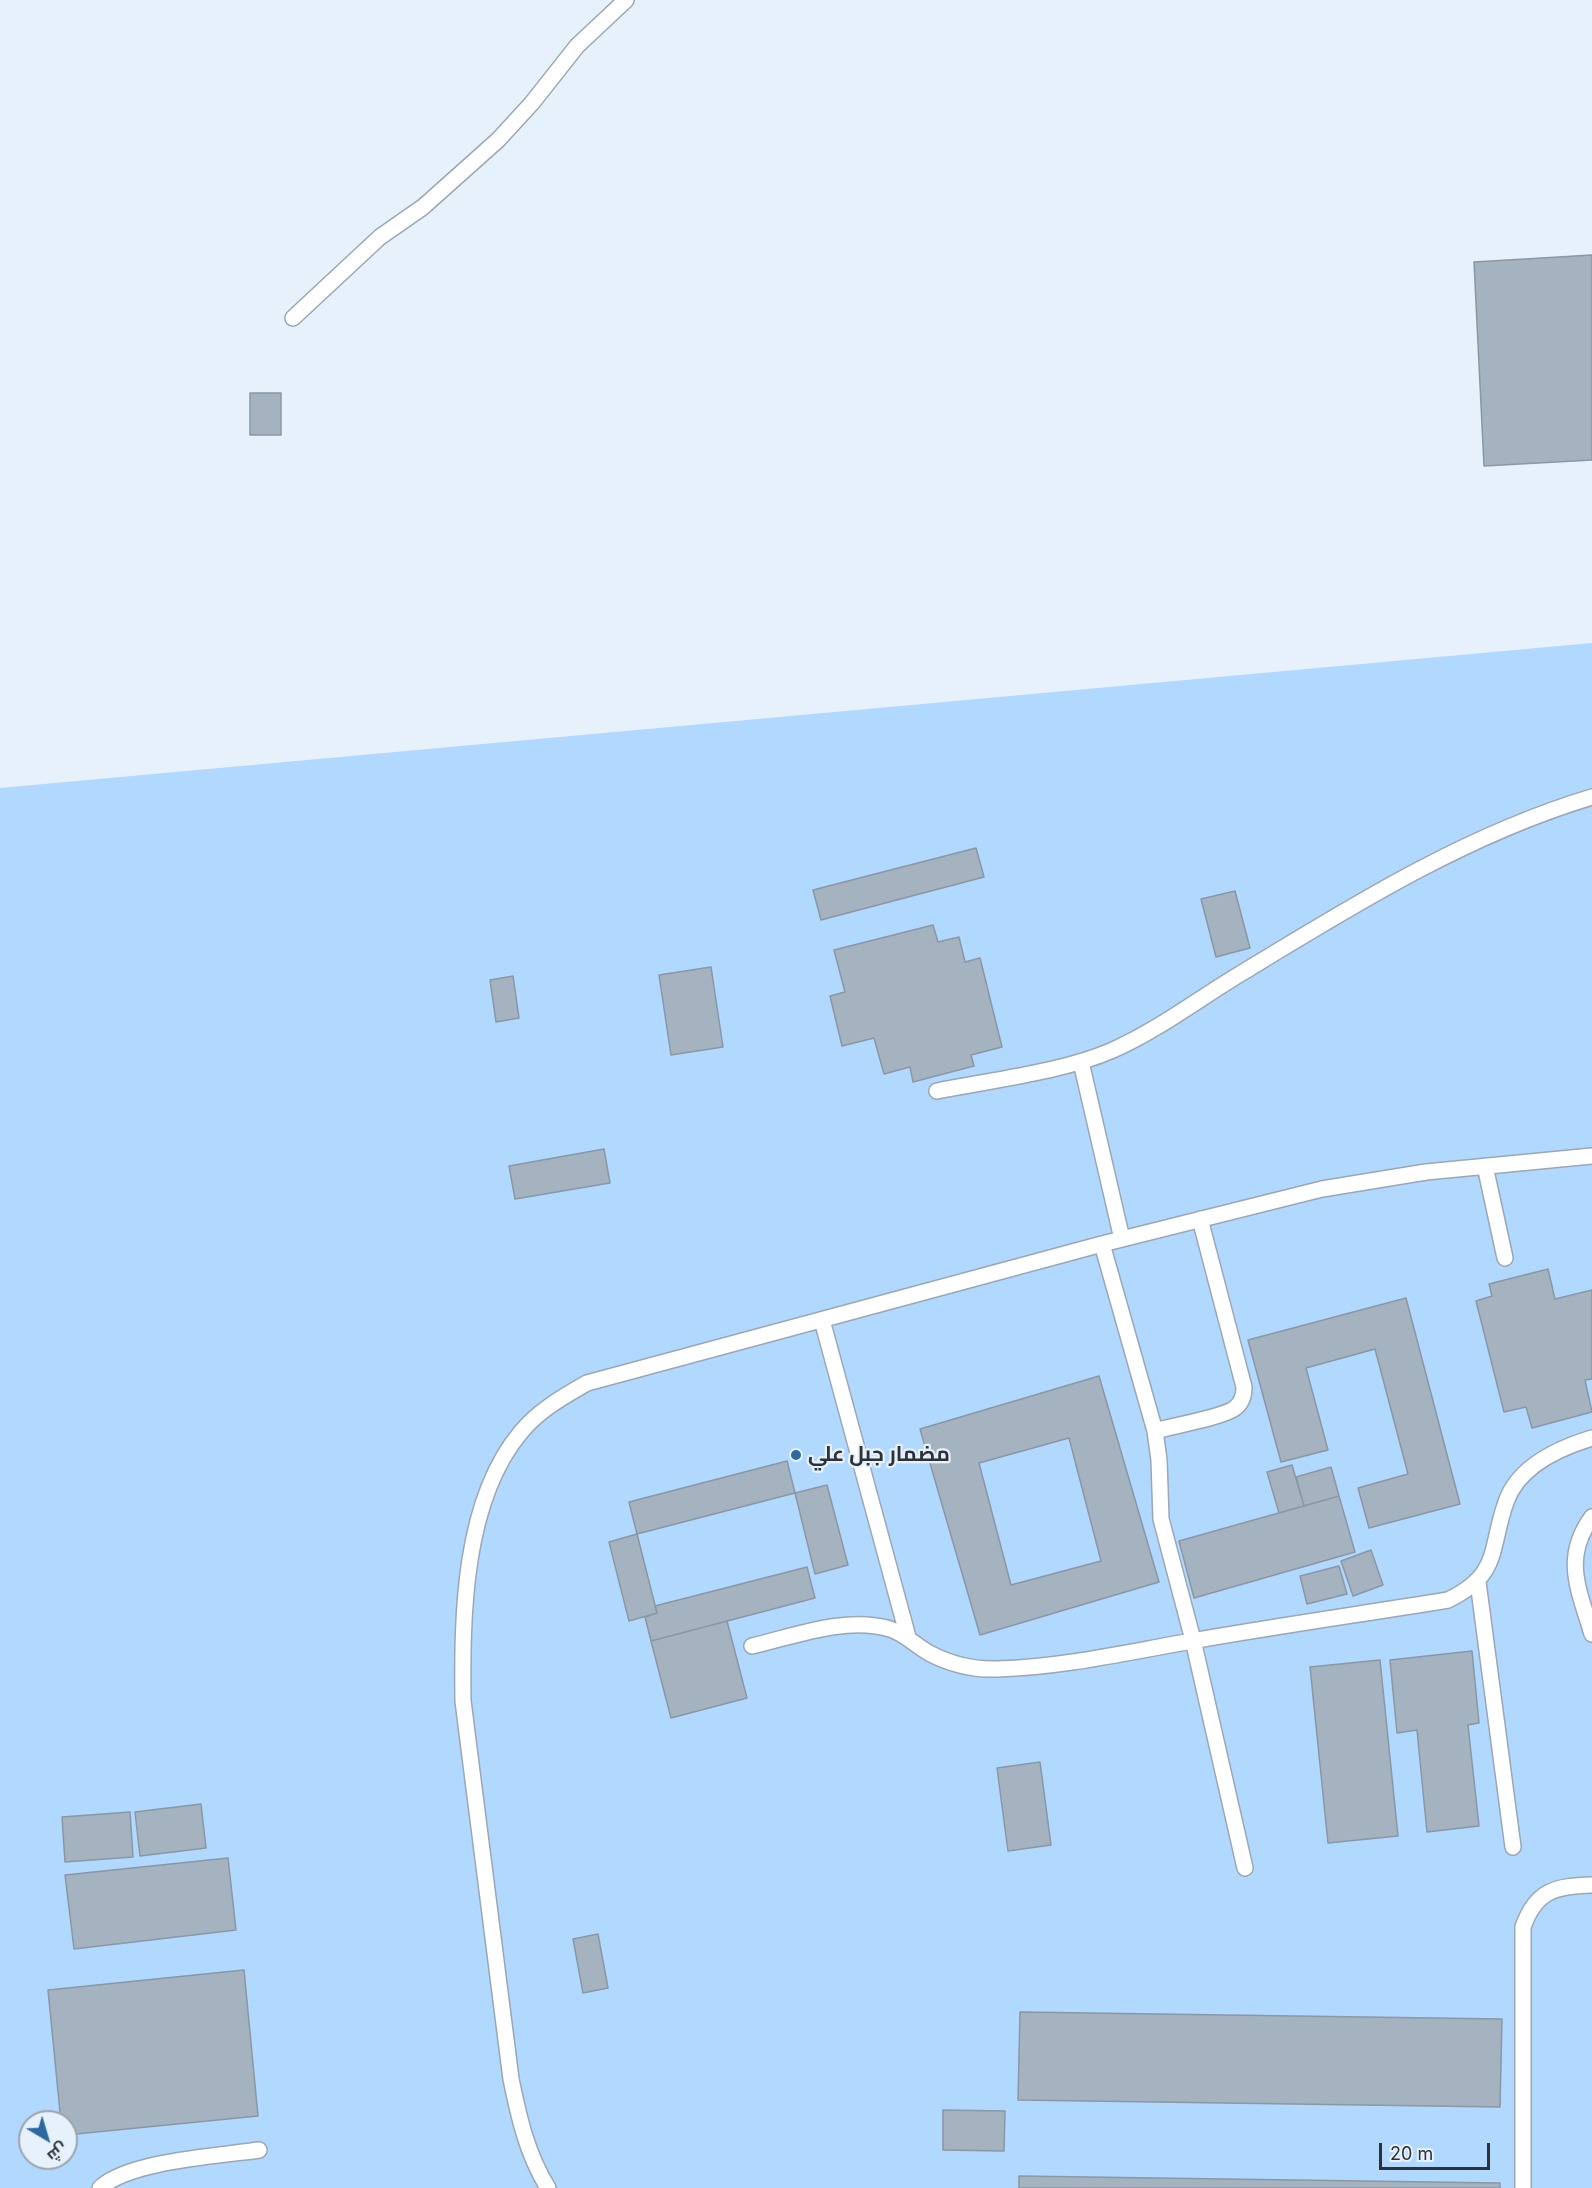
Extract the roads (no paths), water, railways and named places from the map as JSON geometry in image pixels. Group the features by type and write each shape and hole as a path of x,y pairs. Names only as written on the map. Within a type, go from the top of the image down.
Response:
{"lane":[{"path":"293,318 372,244 423,207 498,140 532,103 577,46 626,0"},
{"path":"937,1091 1081,1062 1139,1037 1287,945 1399,880 1472,842 1547,810 1592,797"},
{"path":"1081,1062 1122,1239"},
{"path":"548,2188 538,2171 521,2127 511,2079 463,1701 462,1651 472,1552 483,1503 498,1465 521,1432 551,1404 587,1383 1102,1244 1322,1189 1374,1179 1592,1156"},
{"path":"1485,1166 1505,1258"},
{"path":"1155,1431 1229,1412 1241,1402 1244,1395 1200,1219"},
{"path":"1102,1244 1155,1431 1159,1460 1161,1519 1193,1640 1245,1868"},
{"path":"822,1320 908,1637"},
{"path":"752,1646 837,1627 873,1625 908,1637 927,1652 949,1662 972,1668 997,1669 1094,1659 1193,1640 1448,1600 1464,1593 1478,1582 1487,1569 1493,1555 1506,1500 1519,1481 1535,1464 1555,1452 1592,1438"},
{"path":"1592,1517 1581,1532 1575,1555 1576,1578 1592,1634"},
{"path":"1478,1582 1513,1847"},
{"path":"1523,2188 1522,1927 1528,1912 1538,1899 1552,1890 1567,1886 1592,1885"},
{"path":"100,2188 123,2173 145,2167 259,2150"}],"place":[{"name":"مضمار جبل علي","path":"796,1455"}]}
